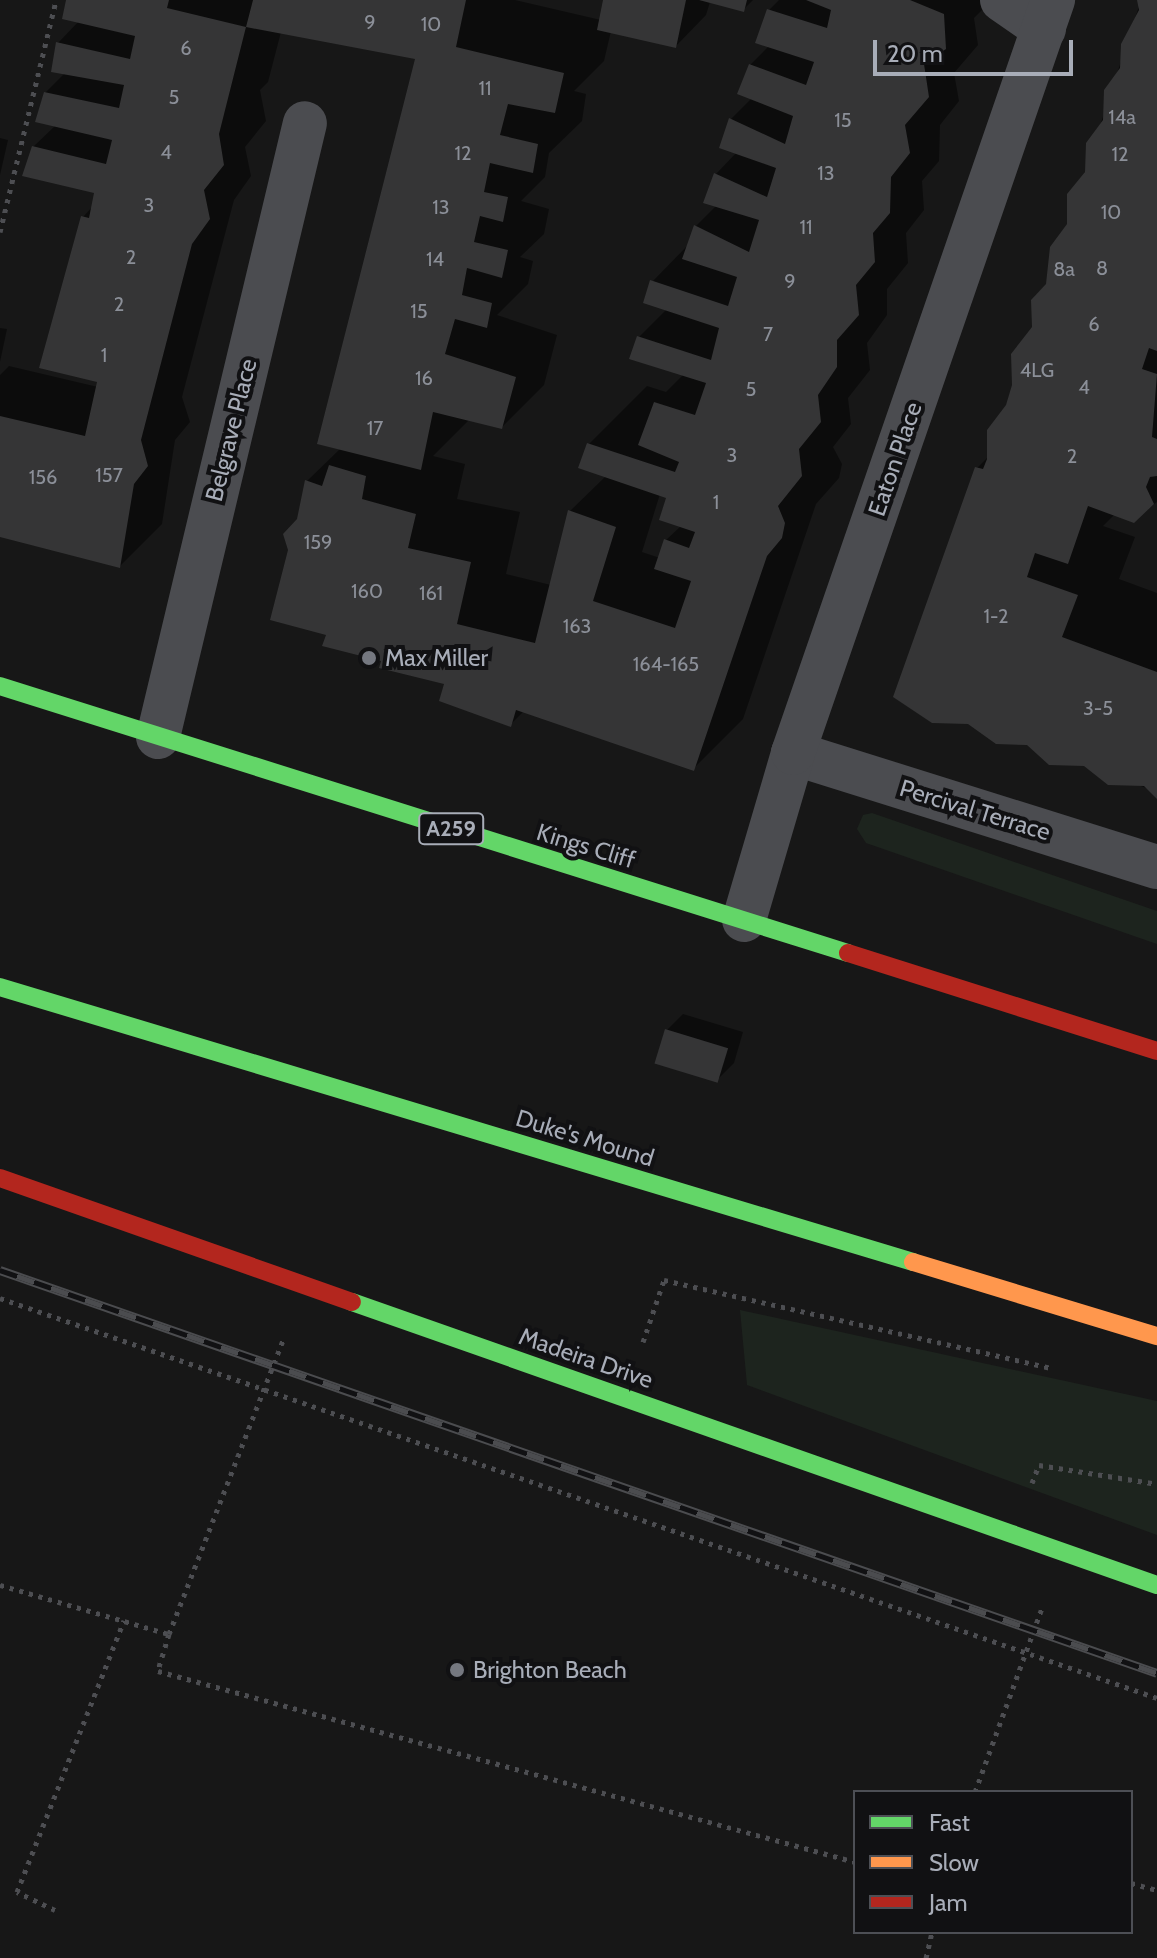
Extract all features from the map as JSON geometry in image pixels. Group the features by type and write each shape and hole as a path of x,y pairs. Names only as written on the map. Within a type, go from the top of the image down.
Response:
{"street":[{"path":"1002,0 1049,15"},
{"name":"Eaton Place","path":"744,920 793,753 1049,15"},
{"name":"Belgrave Place","path":"158,737 305,123"},
{"name":"Kings Cliff","path":"0,686 1157,1051"},
{"name":"Percival Terrace","path":"793,753 1157,867"},
{"name":"Duke's Mound","path":"0,987 1157,1336"},
{"name":"Madeira Drive","path":"0,1178 303,1288 625,1396 1157,1585"}],"path":[{"path":"0,232 56,0"},
{"path":"625,1396 664,1280 1066,1372"},
{"path":"303,1288 169,1634 158,1671 853,1861"},
{"path":"0,1298 1157,1698"},
{"path":"1039,1465 1157,1484"},
{"path":"976,1790 1063,1551"},
{"path":"0,1585 169,1634"},
{"path":"55,1910 17,1892 124,1620"},
{"path":"1133,1884 1157,1890"},
{"path":"926,1958 932,1934"}],"shaded area":[{"path":"872,813 1157,911 1157,944 866,843 857,829 863,815"},
{"path":"740,1310 1157,1401 1157,1535 747,1385"}],"building":[{"path":"66,0 169,0 167,8 246,27 219,134 224,165 204,190 210,219 192,244 141,440 148,466 134,484 120,568 0,537 0,416 85,436 97,382 39,368 81,216 89,218 94,193 22,176 32,146 106,164 112,140 35,122 44,92 119,108 124,85 51,72 56,42 130,59 135,36 62,19"},
{"path":"253,0 466,0 456,47 564,73 555,113 508,104 500,135 538,144 533,173 490,163 484,192 508,197 503,222 480,216 474,242 508,250 502,278 467,268 462,295 492,303 487,328 455,319 445,354 516,377 502,429 433,412 421,470 317,444 415,59 246,27"},
{"path":"603,0 686,0 676,48 597,30"},
{"path":"699,0 747,0 744,12"},
{"path":"806,0 910,0 944,14 946,49 924,64 929,97 905,125 910,153 891,177 890,213 873,233 875,262 856,285 859,315 837,340 837,367 818,395 821,422 799,449 802,476 778,506 785,523 782,538 767,556 694,771 516,710 511,727 439,701 444,684 379,668 381,661 322,646 326,635 270,620 288,550 283,534 297,519 305,480 322,486 329,465 366,476 362,499 416,514 408,548 471,562 457,624 535,643 568,510 616,527 593,601 675,628 691,581 654,569 664,539 689,548 695,532 659,520 666,498 578,468 587,443 675,472 679,462 638,445 654,402 695,415 706,383 629,359 637,336 711,360 719,328 643,303 650,280 728,306 737,277 682,259 694,225 749,252 759,220 703,203 714,173 767,197 776,168 719,148 729,118 785,144 793,116 737,94 749,64 806,85 814,62 755,43 767,9 827,28 831,10"},
{"path":"1137,0 1157,0 1157,351 1149,348 1142,369 1157,374 1152,437 1157,439 1157,476 1150,477 1146,487 1154,504 1134,523 1088,506 1068,564 1035,553 1027,577 1078,595 1062,637 1157,672 1157,799 1144,786 1108,785 1084,766 1049,765 1027,745 996,744 968,724 932,723 893,697 975,467 983,469 987,459 987,430 1006,405 1012,385 1011,354 1032,327 1031,300 1046,284 1050,247 1067,224 1067,194 1085,172 1086,143 1103,120 1104,90 1120,68 1121,44 1139,10"},
{"path":"665,1029 728,1048 718,1083 654,1063"}],"railway":[{"path":"0,1270 1157,1673"}],"traffic: fast":[{"path":"0,686 848,953"},
{"path":"0,987 913,1262"},
{"path":"352,1302 1157,1585"}],"traffic: slow":[{"path":"913,1262 1157,1336"}],"traffic: jam":[{"path":"848,953 1157,1051"},
{"path":"0,1178 352,1302"}],"place":[{"name":"Max Miller","path":"369,658"},
{"name":"Brighton Beach","path":"457,1670"}]}
